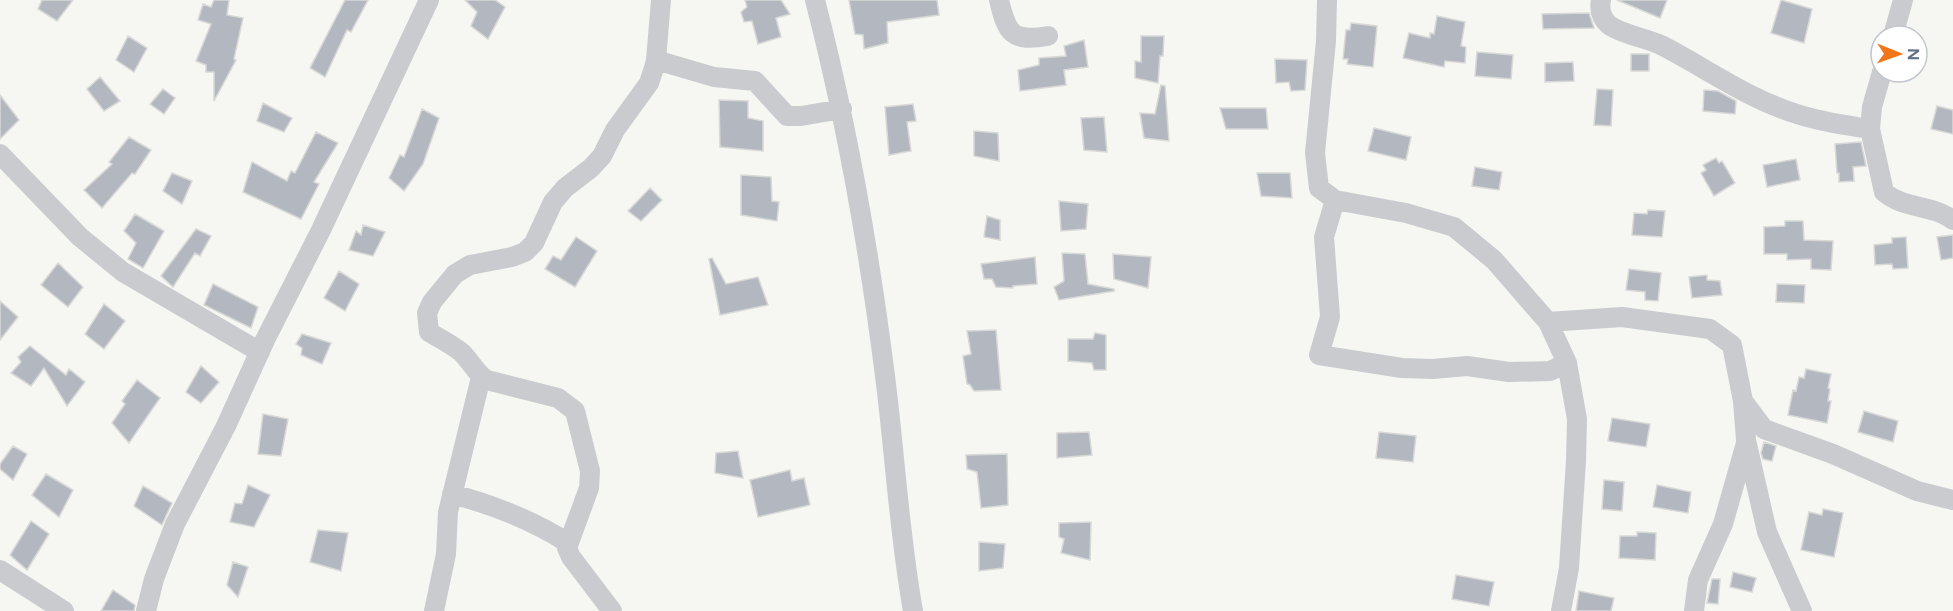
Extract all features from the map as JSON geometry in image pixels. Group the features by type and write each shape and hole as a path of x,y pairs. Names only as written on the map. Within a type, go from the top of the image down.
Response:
{"street":[{"path":"146,611 154,579 175,524 226,426 429,0"},
{"path":"612,611 571,557 567,548 590,488 590,471 574,411 558,398 481,377 470,361 459,351 429,332 427,313 432,302 462,269 525,252 534,243 553,202 565,188 591,168 602,156 615,130 649,82 656,60 661,0"},
{"path":"815,0 842,109 865,240 885,376 906,574 913,611"},
{"path":"999,0 1003,17 1010,30 1019,38 1031,39 1048,36"},
{"path":"1327,0 1326,41 1315,153 1319,188 1335,200 1406,213 1454,227 1494,260 1548,322 1567,363 1577,419 1569,568 1561,611"},
{"path":"1600,0 1603,18 1611,26 1660,45 1743,91 1795,114 1825,122 1869,129"},
{"path":"1896,24 1903,0"},
{"path":"656,60 714,77 755,81 787,116 842,109"},
{"path":"1879,84 1869,129 1884,192 1891,198 1939,212 1953,220"},
{"path":"0,154 80,237 123,272 260,352"},
{"path":"1335,200 1323,237 1330,317 1319,355 1402,368 1433,369 1467,366 1509,372 1550,371 1567,363"},
{"path":"1548,322 1622,317 1710,329 1732,345 1743,401 1746,440 1767,532 1802,611"},
{"path":"434,611 446,554 447,512 481,377"},
{"path":"1743,401 1764,429 1833,454 1917,490 1953,500"},
{"path":"1694,611 1698,580 1723,524 1746,440"},
{"path":"452,494 528,519 568,543"},
{"path":"0,570 64,611"}],"building":[{"path":"42,0 73,0 57,21 38,9"},
{"path":"214,0 229,0 227,15 243,18 234,59 236,60 214,101 214,72 206,72 206,65 196,61 211,24 198,20 203,4 211,7"},
{"path":"345,0 368,0 351,32 347,30 325,77 310,68"},
{"path":"465,0 495,0 505,7 488,39 471,26 477,12"},
{"path":"745,0 781,0 790,14 776,18 781,37 758,44 752,21 744,22 741,12 747,7"},
{"path":"849,0 937,0 939,15 887,22 888,43 864,49 863,35 855,34"},
{"path":"1617,0 1667,0 1660,18"},
{"path":"1781,0 1812,9 1804,43 1771,33"},
{"path":"1589,13 1594,28 1543,29 1542,14"},
{"path":"1437,16 1465,22 1461,46 1466,47 1465,63 1445,61 1444,67 1403,58 1409,33 1430,38 1430,33 1434,34"},
{"path":"1351,23 1377,26 1373,67 1347,64 1348,59 1343,59 1346,30 1350,30"},
{"path":"128,36 147,48 134,72 116,60"},
{"path":"1141,36 1164,36 1158,83 1135,78 1135,61 1141,62"},
{"path":"1084,40 1088,67 1064,70 1066,85 1020,91 1018,70 1039,65 1039,58 1066,56 1064,46"},
{"path":"1477,52 1513,55 1511,79 1475,76"},
{"path":"1631,54 1649,54 1649,71 1631,71"},
{"path":"1275,59 1307,60 1305,90 1291,91 1289,82 1276,83"},
{"path":"1573,62 1574,81 1545,82 1545,63"},
{"path":"100,77 120,101 104,111 87,89"},
{"path":"1161,85 1165,86 1169,141 1144,138 1140,113 1155,114"},
{"path":"163,89 175,98 164,114 150,104"},
{"path":"1597,89 1613,90 1611,126 1594,125"},
{"path":"1704,90 1718,91 1736,101 1735,114 1703,111"},
{"path":"0,95 19,120 0,139"},
{"path":"719,100 748,101 748,118 763,121 763,151 720,147"},
{"path":"263,103 292,118 284,132 257,121"},
{"path":"913,104 916,121 907,122 911,151 889,155 885,107"},
{"path":"1937,106 1953,110 1953,134 1931,129"},
{"path":"1220,108 1266,108 1268,129 1226,129"},
{"path":"422,109 439,118 423,164 404,191 389,178 400,155 404,157"},
{"path":"1104,117 1107,152 1084,150 1081,118"},
{"path":"1374,128 1411,137 1406,160 1368,151"},
{"path":"974,131 998,133 999,161 974,156"},
{"path":"316,132 338,143 314,182 319,184 301,219 243,192 252,162 287,181 291,171 295,173"},
{"path":"129,137 151,150 135,174 132,173 102,208 84,190 112,164 109,162"},
{"path":"1861,142 1866,166 1853,167 1854,181 1839,182 1835,144"},
{"path":"1716,158 1719,163 1722,161 1735,183 1714,196 1701,173 1706,170 1703,165"},
{"path":"1796,159 1800,180 1767,187 1763,165"},
{"path":"1475,167 1502,172 1499,190 1472,186"},
{"path":"172,173 192,181 182,204 163,191"},
{"path":"1257,173 1290,173 1292,198 1261,196"},
{"path":"741,175 771,177 772,201 779,202 777,221 741,215"},
{"path":"650,188 662,200 641,221 628,211"},
{"path":"1059,201 1088,204 1086,229 1061,231"},
{"path":"1648,210 1665,211 1662,237 1632,235 1634,213 1647,214"},
{"path":"135,214 164,231 143,268 128,259 136,243 124,231"},
{"path":"987,216 1000,220 1000,240 984,237"},
{"path":"1785,221 1803,221 1804,240 1833,241 1831,270 1811,269 1811,259 1787,260 1787,254 1764,254 1764,227 1785,226"},
{"path":"363,225 385,232 373,256 349,250 356,231 361,235"},
{"path":"196,229 211,236 200,256 195,253 173,287 161,276"},
{"path":"1953,235 1953,258 1941,260 1937,237"},
{"path":"576,237 597,251 575,287 545,269 553,256 561,260"},
{"path":"1906,237 1908,268 1893,269 1892,264 1875,265 1874,245 1892,243 1892,238"},
{"path":"1062,253 1085,254 1088,284 1114,289 1114,291 1059,300 1054,287 1064,281"},
{"path":"1113,254 1151,257 1148,288 1114,279"},
{"path":"1035,257 1037,284 1013,286 1013,288 996,287 992,279 984,279 981,264"},
{"path":"712,258 726,284 758,277 768,305 720,315 709,259"},
{"path":"58,263 83,287 68,307 41,285"},
{"path":"1629,269 1661,273 1658,301 1645,300 1645,292 1626,290"},
{"path":"339,271 359,284 345,311 324,298"},
{"path":"1707,275 1707,280 1720,281 1722,295 1692,298 1689,277"},
{"path":"213,284 258,307 251,328 204,305"},
{"path":"1777,284 1805,285 1804,303 1776,302"},
{"path":"0,301 18,317 0,340"},
{"path":"104,304 125,321 104,349 85,334"},
{"path":"996,330 1001,390 974,391 967,384 963,356 971,354 967,331"},
{"path":"1095,333 1106,335 1106,370 1094,370 1092,363 1068,361 1068,339 1093,339"},
{"path":"302,334 331,343 322,364 301,355 302,348 296,344"},
{"path":"30,346 66,375 69,369 85,382 67,406 44,368 31,386 11,373 21,362 18,357"},
{"path":"201,366 219,382 201,403 186,392"},
{"path":"1806,369 1831,374 1828,401 1831,401 1827,423 1788,415 1793,390 1796,391 1799,377 1804,378"},
{"path":"137,380 160,398 129,443 112,423 125,404 122,401"},
{"path":"1864,411 1898,421 1893,442 1858,432"},
{"path":"263,414 288,419 281,456 258,454"},
{"path":"1612,418 1650,424 1646,447 1608,441"},
{"path":"1089,432 1092,455 1057,458 1057,433"},
{"path":"1379,432 1416,436 1413,462 1376,458"},
{"path":"1764,442 1776,446 1772,461 1763,459 1761,453"},
{"path":"13,446 27,454 13,480 0,469 0,464"},
{"path":"738,451 743,478 715,473 716,453"},
{"path":"1007,454 1008,505 981,508 977,472 967,469 966,455"},
{"path":"790,470 792,481 804,478 810,505 758,517 750,480"},
{"path":"46,474 73,490 59,517 32,495"},
{"path":"1604,480 1624,482 1622,511 1602,509"},
{"path":"248,485 270,495 254,527 230,522 235,503 242,504"},
{"path":"1657,485 1691,492 1688,513 1653,507"},
{"path":"143,486 172,503 162,525 134,506"},
{"path":"1823,509 1843,513 1834,557 1801,550 1809,512 1822,515"},
{"path":"31,521 49,534 27,570 10,555"},
{"path":"1091,522 1090,560 1061,553 1064,539 1059,537 1059,523"},
{"path":"318,530 348,533 341,571 310,562"},
{"path":"1637,532 1656,533 1655,560 1619,558 1620,536 1637,536"},
{"path":"979,542 1005,544 1003,568 979,571"},
{"path":"233,562 248,567 238,597 227,585"},
{"path":"1733,572 1756,578 1752,592 1730,587"},
{"path":"1456,575 1494,582 1489,606 1452,599"},
{"path":"1712,579 1720,579 1718,604 1707,603"},
{"path":"113,590 135,605 134,611 101,611"},
{"path":"1579,591 1614,598 1611,611 1576,611"}]}
